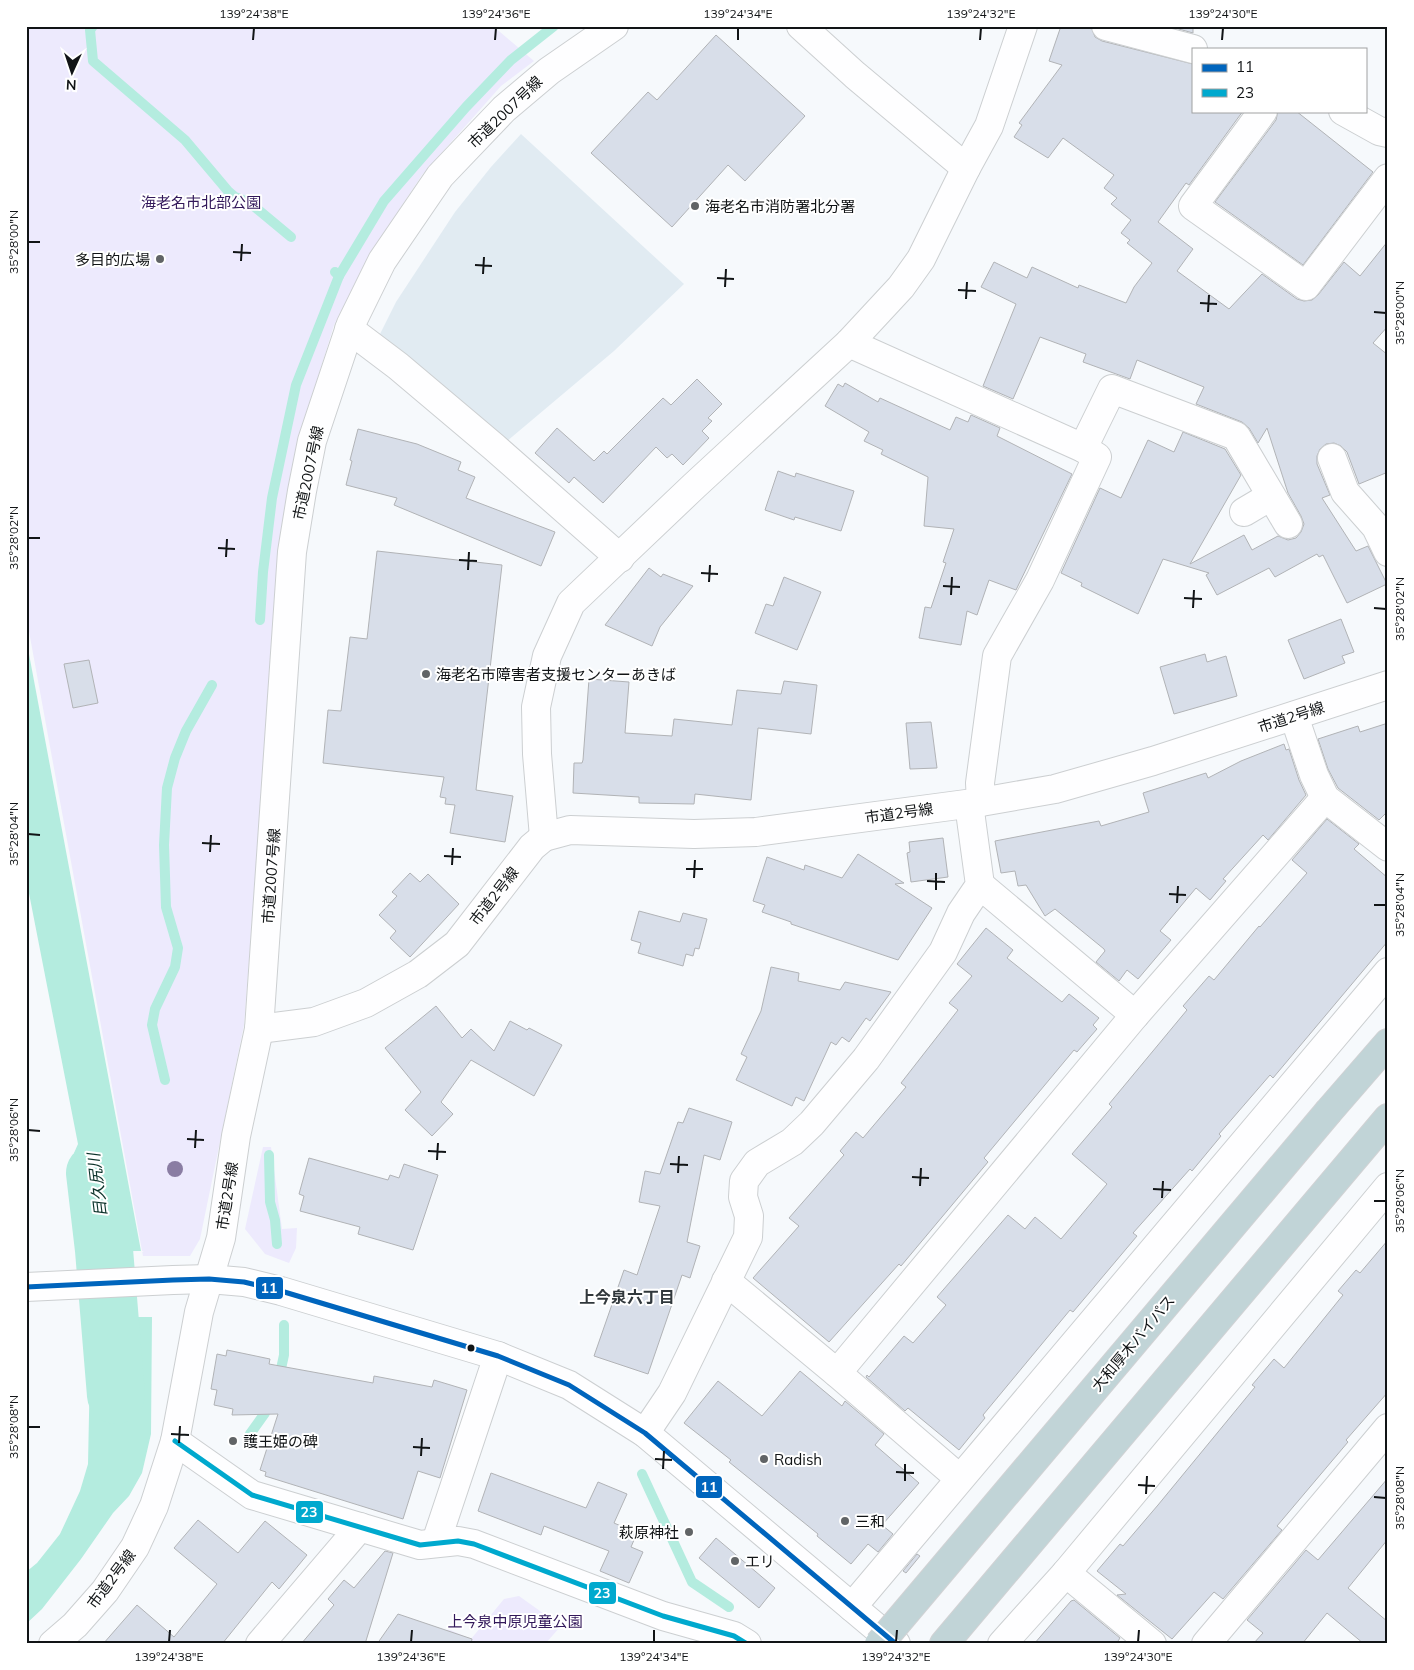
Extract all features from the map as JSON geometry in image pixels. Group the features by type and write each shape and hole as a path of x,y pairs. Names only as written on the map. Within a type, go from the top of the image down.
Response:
{"highway":[{"name":"大和厚木バイパス","path":"879,1644 1388,1043"},
{"path":"944,1644 1388,1118"}],"street":[{"name":"市道2007号線","path":"259,1029 292,552 312,441 349,329 382,261 440,176 504,109 549,71 614,26"},
{"path":"801,26 855,76 966,168"},
{"path":"544,837 537,754 536,707 547,656 571,604 694,486 849,343 901,287 920,259 989,126 1023,26"},
{"path":"1106,26 1192,49"},
{"path":"1262,112 1193,206 1306,286 1388,178"},
{"path":"1344,112 1379,131 1388,133"},
{"path":"349,329 398,366 494,447 620,558"},
{"path":"645,1433 672,1393 748,1237 749,1216 743,1198 744,1182 757,1163 792,1142 812,1123 866,1059 943,952 961,913 980,885 975,803 980,783 997,656 1040,580 1097,457 1083,448 849,343"},
{"path":"1083,448 1112,389 1236,436 1288,524"},
{"path":"1332,458 1345,492 1376,527 1388,552"},
{"path":"1244,512 1271,496"},
{"name":"市道2号線","path":"53,1644 75,1625 105,1591 135,1547 154,1506 175,1441 199,1312 221,1238 236,1136 259,1029 314,1022 366,1003 418,974 457,944 532,847 544,837 570,830 694,834 756,832 975,803 1056,789 1153,761 1388,685"},
{"path":"1294,716 1314,775 1325,798 1388,847"},
{"path":"837,1373 1135,1015 1325,798"},
{"path":"980,885 1135,1015"},
{"path":"852,1607 1388,972"},
{"path":"1002,1644 1066,1573 1388,1187"},
{"path":"26,1287 156,1280 209,1279 244,1282 281,1290 498,1356 569,1385 645,1433 896,1644"},
{"path":"726,1281 959,1478"},
{"path":"436,1542 498,1356"},
{"path":"1206,1644 1388,1428"},
{"path":"175,1441 252,1495 420,1545 458,1541 474,1544 663,1616 734,1636 747,1644"},
{"path":"260,1644 360,1527"},
{"path":"1066,1573 1152,1644"}],"shaded area":[{"path":"521,134 684,284 614,351 506,442 469,415 380,334 396,302 455,212 491,167"}],"green space":[{"name":"海老名市北部公園","path":"26,26 493,26 534,61 501,86 422,175 372,251 334,325 299,439 274,637 244,1025 200,1239 190,1256 143,1256 26,615"},
{"path":"263,1147 271,1147 282,1229 297,1228 296,1248 289,1263 265,1254 245,1229"},
{"name":"上今泉中原児童公園","path":"519,1596 561,1626 545,1644 435,1644 448,1629 471,1639 504,1599"}],"water":[{"path":"26,638 141,1251 78,1253 74,1153 78,1144 26,878"},
{"path":"91,1317 152,1317 151,1434 142,1473 129,1496 113,1513 81,1559 42,1609 26,1624 26,1572 37,1563 60,1534 80,1491 88,1464"}],"pier":[{"path":"144,1251 141,1253 78,1255 75,1253"},
{"path":"91,1314 152,1314 155,1316 88,1317"}],"building":[{"path":"1061,26 1091,26 1095,37 1102,41 1192,64 1192,112 1242,112 1189,185 1186,183 1158,222 1193,249 1177,271 1229,309 1262,274 1297,299 1304,301 1312,300 1344,262 1360,276 1388,241 1388,326 1373,343 1388,355 1388,472 1359,484 1347,452 1341,446 1334,443 1326,444 1320,449 1317,456 1317,464 1330,495 1322,498 1356,551 1368,546 1387,584 1347,603 1323,555 1319,557 1317,554 1275,577 1269,568 1217,595 1206,575 1209,573 1163,559 1138,614 1081,586 1082,583 1061,573 1100,488 1121,498 1148,440 1174,452 1183,432 1225,449 1241,475 1190,564 1244,535 1252,550 1278,536 1288,540 1296,538 1304,524 1288,493 1267,428 1258,443 1249,428 1242,422 1196,404 1204,387 1137,360 1130,379 1083,362 1086,354 1040,337 1013,399 983,386 1016,304 981,287 994,262 1027,278 1032,267 1078,288 1079,285 1126,303 1134,287 1152,263 1127,243 1130,240 1121,233 1131,220 1111,204 1117,198 1104,188 1114,175 1063,138 1048,158 1014,137 1022,125 1019,123 1062,65 1049,61"},
{"path":"1168,26 1193,26 1193,33"},
{"path":"716,35 805,116 745,181 728,165 672,227 591,153 648,92 657,100"},
{"path":"1278,112 1297,112 1373,172 1303,265 1215,202 1276,120"},
{"path":"697,379 722,404 708,418 712,421 702,431 709,438 683,465 672,454 667,458 656,447 603,503 574,477 569,483 535,453 557,428 594,461 604,451 607,454 663,398 671,405"},
{"path":"845,383 878,402 880,398 950,430 956,417 968,422 971,415 1000,428 997,436 1072,474 1016,590 989,580 977,615 967,611 961,645 919,638 925,607 931,608 946,563 943,562 954,529 924,526 928,477 881,454 883,450 864,441 869,432 825,406 838,384 843,387"},
{"path":"358,429 417,444 461,462 458,470 475,477 466,498 555,532 541,566 394,505 397,498 346,485"},
{"path":"778,471 795,477 796,473 854,491 841,531 795,517 794,520 765,510"},
{"name":"海老名市障害者支援センターあきば","path":"377,551 502,565 476,790 513,796 505,842 450,833 455,805 445,804 446,798 440,797 444,777 323,763 328,710 341,711 350,637 367,639"},
{"path":"649,568 661,577 663,574 693,586 660,627 652,646 605,625"},
{"path":"784,577 821,592 797,650 755,633 766,604 773,606"},
{"path":"1341,619 1354,652 1342,656 1345,663 1304,679 1288,640"},
{"path":"1205,654 1207,662 1226,656 1237,696 1174,714 1160,667"},
{"path":"89,660 98,703 73,708 64,664"},
{"path":"589,679 629,682 625,733 672,736 674,719 732,725 737,690 781,694 784,681 817,685 811,734 758,728 751,800 695,794 694,804 639,803 639,797 573,793 574,763 582,763 583,760"},
{"path":"931,722 937,768 910,769 906,723"},
{"path":"1388,723 1388,811 1379,820 1338,788 1328,769 1318,739 1358,726 1360,732"},
{"path":"1284,744 1286,750 1289,749 1306,795 1268,840 1263,835 1223,879 1226,881 1210,900 1196,888 1160,931 1171,940 1138,979 1127,970 1119,981 1096,962 1105,951 1104,949 1055,909 1045,916 1026,885 1018,886 1015,871 1001,873 995,841 1099,821 1101,826 1149,812 1143,793 1206,773 1208,778 1241,761"},
{"path":"1327,819 1359,844 1354,849 1388,878 1388,941 1273,1078 1270,1075 1219,1134 1221,1136 1192,1171 1190,1169 1133,1233 1137,1236 1073,1312 1070,1310 983,1415 985,1418 959,1450 908,1408 905,1411 866,1377 867,1375 869,1377 904,1336 913,1343 946,1305 937,1297 1008,1215 1025,1229 1035,1217 1061,1239 1107,1184 1072,1154 1112,1107 1109,1104 1187,1010 1183,1006 1209,976 1214,980 1307,873 1292,860"},
{"path":"943,838 948,877 911,882 907,853 910,852 909,842"},
{"path":"858,854 904,883 895,884 932,908 898,960 791,924 791,922 762,912 765,905 753,901 767,857 804,870 805,865 842,878"},
{"path":"410,873 420,882 428,874 459,904 410,957 390,938 396,931 379,915 397,896 392,892"},
{"path":"639,911 680,922 683,913 707,919 699,949 695,948 693,956 686,954 683,966 638,953 641,943 631,940"},
{"path":"986,928 1013,950 1007,958 1062,1002 1069,994 1099,1018 1093,1025 1097,1029 1077,1052 1074,1050 984,1158 988,1162 901,1266 899,1264 829,1342 753,1278 799,1226 789,1218 844,1155 840,1151 856,1132 863,1138 906,1087 901,1083 958,1010 949,1003 972,976 957,964"},
{"path":"771,967 799,973 798,981 840,990 845,982 891,992 870,1021 866,1018 849,1042 842,1037 836,1045 831,1042 804,1101 796,1097 792,1106 736,1080 747,1057 741,1054 761,1011"},
{"path":"436,1006 462,1038 471,1029 494,1051 510,1021 527,1030 529,1028 562,1045 534,1096 471,1060 441,1102 453,1114 432,1136 405,1110 421,1092 385,1048"},
{"path":"689,1108 732,1122 720,1160 704,1155 687,1242 700,1246 690,1278 682,1275 648,1374 594,1356 624,1270 637,1275 660,1206 639,1202 645,1171 660,1174 678,1122 683,1123"},
{"path":"309,1158 388,1180 390,1175 399,1178 404,1164 438,1175 413,1250 358,1234 360,1227 300,1211 304,1196 299,1194"},
{"path":"1388,1240 1388,1392 1346,1440 1348,1442 1277,1526 1282,1530 1223,1599 1214,1592 1172,1639 1117,1595 1126,1594 1097,1571 1120,1544 1123,1546 1158,1505 1255,1387 1252,1385 1274,1359 1284,1368 1343,1295 1338,1291 1356,1270 1360,1273"},
{"path":"227,1350 270,1359 269,1364 373,1383 374,1376 432,1387 434,1380 467,1390 440,1478 418,1471 403,1519 265,1476 266,1472 260,1470 278,1414 232,1415 233,1409 214,1405 217,1390 211,1389 217,1354 226,1356"},
{"path":"800,1371 842,1406 845,1401 884,1434 875,1445 919,1483 882,1525 893,1534 878,1552 868,1544 851,1564 817,1536 818,1534 729,1462 731,1460 684,1423 718,1381 762,1416"},
{"path":"491,1473 586,1508 598,1482 627,1494 614,1523 637,1533 631,1547 643,1552 629,1583 600,1571 609,1551 544,1526 541,1535 478,1511"},
{"path":"1388,1478 1388,1539 1348,1588 1388,1622 1388,1644 1364,1644 1327,1613 1302,1644 1253,1644 1263,1633 1247,1620 1306,1550 1318,1560"},
{"path":"198,1520 238,1553 265,1521 307,1555 279,1589 272,1582 222,1644 103,1644 137,1605 174,1637 217,1584 174,1548"},
{"path":"716,1538 775,1588 759,1608 699,1558"},
{"path":"385,1551 393,1553 365,1644 301,1644 334,1605 328,1599 344,1580 354,1588"},
{"path":"917,1554 920,1556 906,1573 903,1571"},
{"path":"1074,1600 1120,1638 1116,1644 1034,1644 1071,1601"},
{"path":"398,1614 472,1639 471,1644 377,1644"}],"waterway":[{"path":"93,26 90,30 93,61 185,140 228,191 235,197 250,203 291,237"},
{"path":"339,276 384,201 466,107 511,60 554,26"},
{"path":"260,620 263,572 272,498 296,385 339,276 335,272"},
{"path":"165,1080 152,1025 155,1009 175,967 178,948 166,907 164,845 167,788 175,758 186,731 212,685"},
{"path":"269,1155 270,1202 275,1220 277,1244"},
{"name":"目久尻川","path":"95,1173 104,1250 116,1395"},
{"path":"279,1378 284,1355 284,1325"},
{"path":"250,1434 265,1413 269,1403"},
{"path":"642,1474 692,1582 729,1607"}],"transit line":[{"name":"11","path":"26,1287 209,1279 244,1282 281,1291 498,1356 569,1385 645,1433 896,1644"},
{"name":"23","path":"175,1441 252,1495 420,1545 458,1541 474,1544 663,1616 734,1636 747,1644"}],"place":[{"name":"海老名市消防署北分署","path":"695,206"},
{"name":"多目的広場","path":"160,259"},
{"name":"海老名市障害者支援センターあきば","path":"426,674"},
{"name":"護王姫の碑","path":"233,1441"},
{"name":"Radish","path":"764,1459"},
{"name":"三和","path":"845,1521"},
{"name":"萩原神社","path":"689,1532"},
{"name":"エリ","path":"735,1561"}],"district":[{"name":"上今泉六丁目","path":"627,1297"}]}
